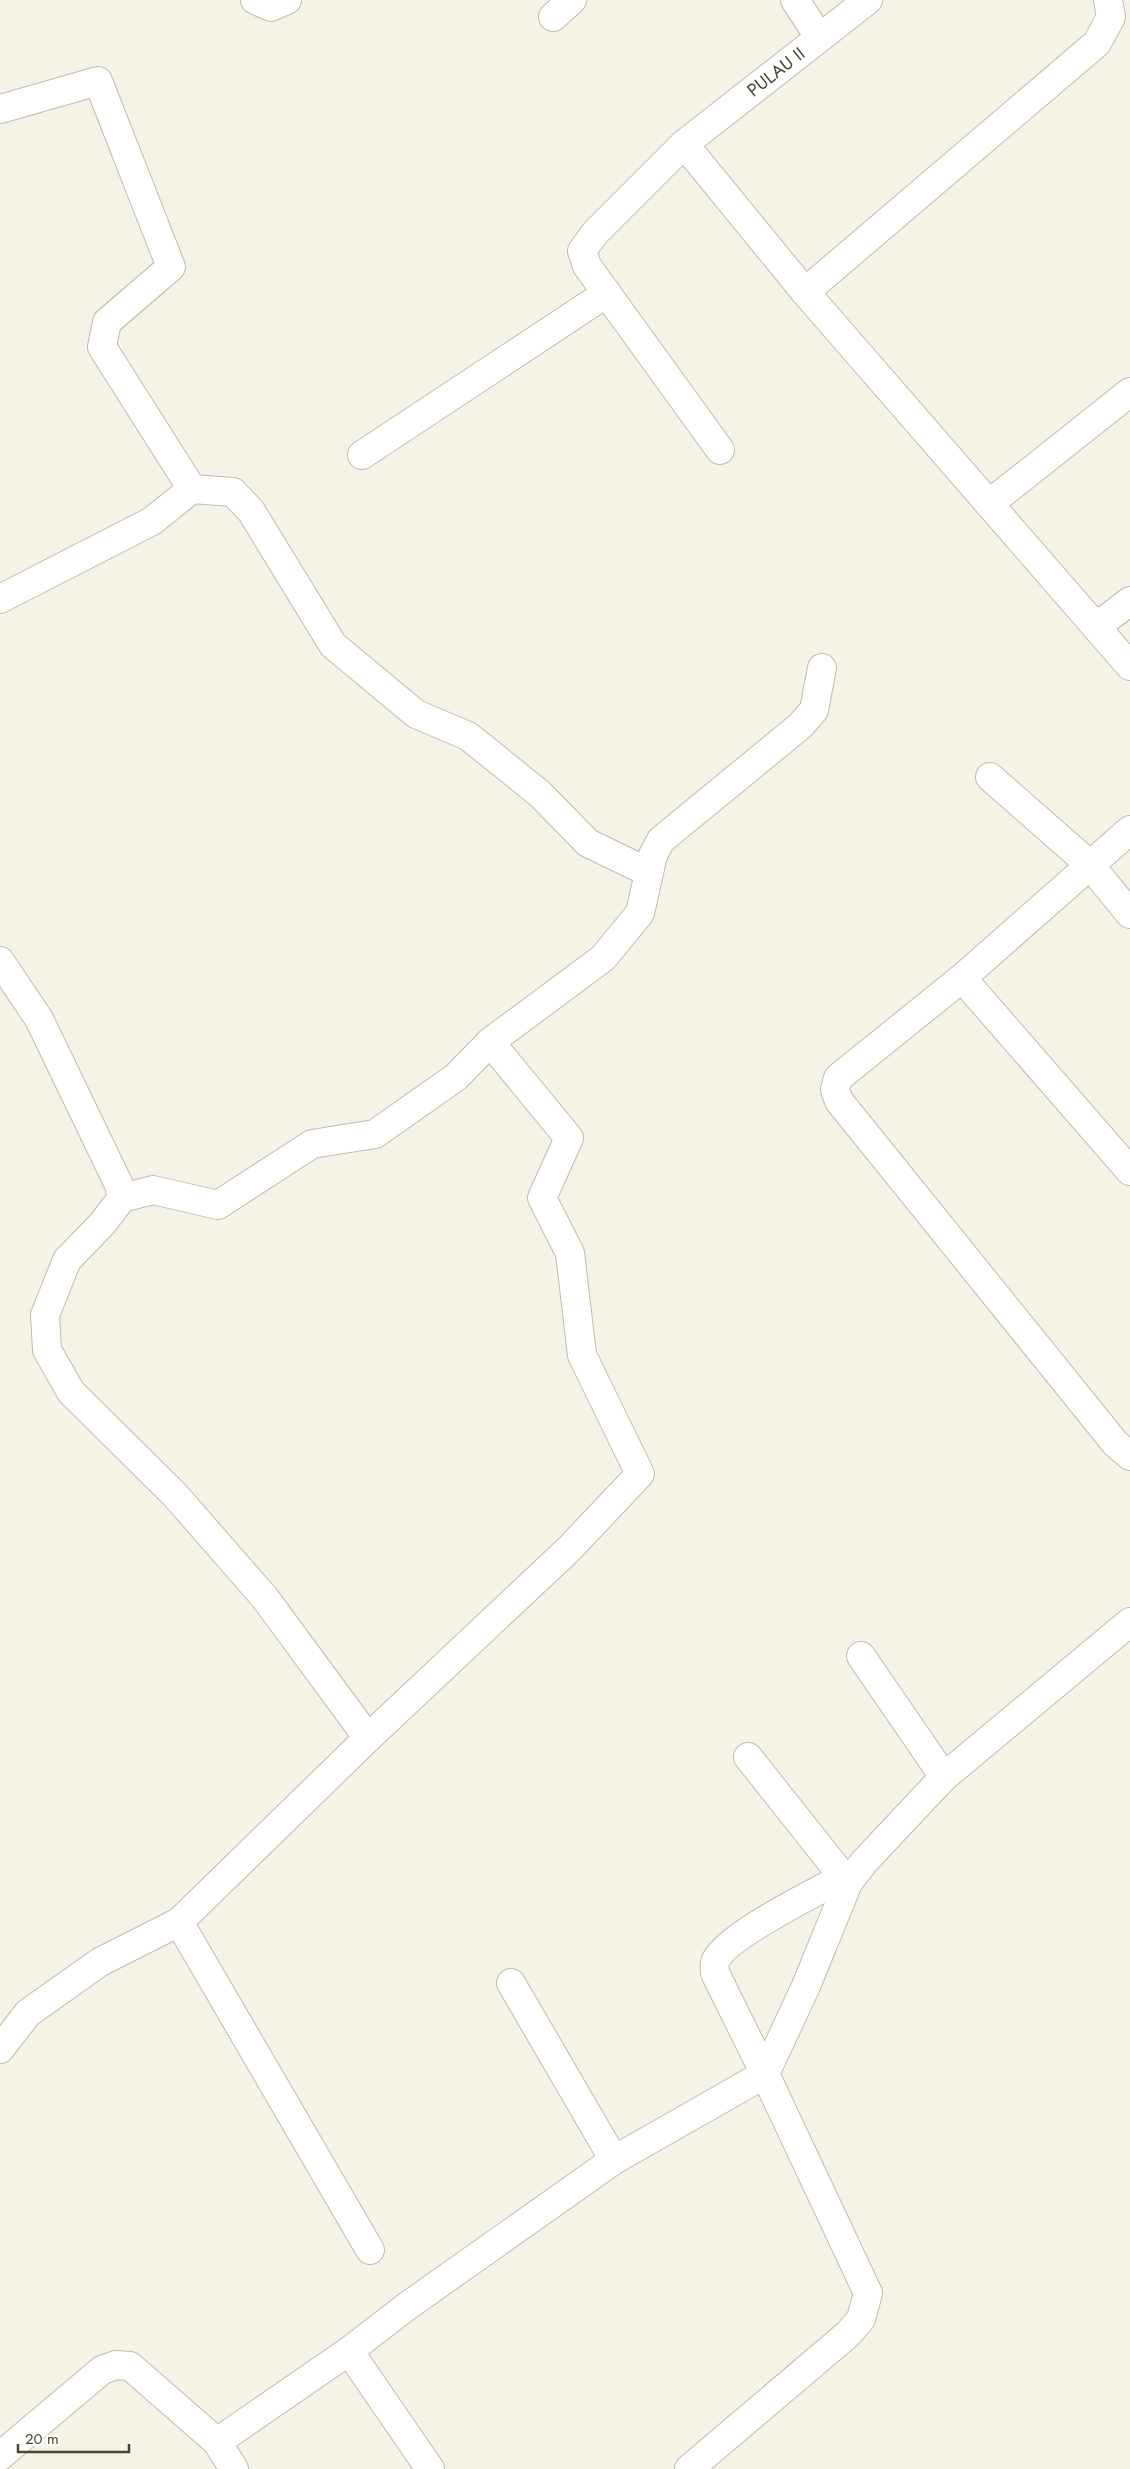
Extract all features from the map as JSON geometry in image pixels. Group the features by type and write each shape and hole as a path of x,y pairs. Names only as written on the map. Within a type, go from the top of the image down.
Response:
{"street":[{"path":"255,0 271,7 287,0"},
{"path":"795,0 819,37"},
{"name":"PULAU II","path":"607,293 586,266 582,251 595,233 684,144 868,0"},
{"path":"805,292 1097,43 1111,17 1108,0"},
{"path":"0,109 98,81 171,267 107,322 102,347 192,489"},
{"path":"684,144 805,292 1130,666"},
{"path":"362,455 607,293 720,450"},
{"path":"989,504 1130,392"},
{"path":"0,599 152,521 192,489 233,492 251,511 333,645 416,714 468,736 540,794 588,843 648,872"},
{"path":"1096,627 1130,601"},
{"path":"368,1738 265,1598 175,1495 71,1392 47,1350 45,1315 66,1260 102,1224 122,1198 153,1190 218,1205 312,1144 375,1134 456,1076 490,1042 603,958 640,913 652,855 660,840 800,726 814,710 822,668"},
{"path":"990,776 1089,864 1130,914"},
{"path":"1130,830 1089,864 962,978 838,1078 835,1090 840,1101 1115,1443 1130,1456"},
{"path":"0,961 39,1019 119,1185 122,1198"},
{"path":"962,978 1130,1171"},
{"path":"0,2049 28,2013 92,1968 178,1922 368,1738 569,1549 640,1474 582,1355 570,1253 542,1198 569,1138 490,1042"},
{"path":"689,2469 848,2334 861,2319 868,2293 765,2074 715,1973 714,1963 720,1953 763,1922 845,1881 944,1777 1130,1622"},
{"path":"861,1656 944,1777"},
{"path":"748,1757 845,1881"},
{"path":"217,2442 348,2352 406,2307 614,2160 765,2074 806,1986 845,1881"},
{"path":"178,1922 370,2250"},
{"path":"512,1983 614,2160"},
{"path":"348,2352 430,2469"},
{"path":"0,2456 102,2370 116,2365 130,2366 217,2442 234,2469"}]}
